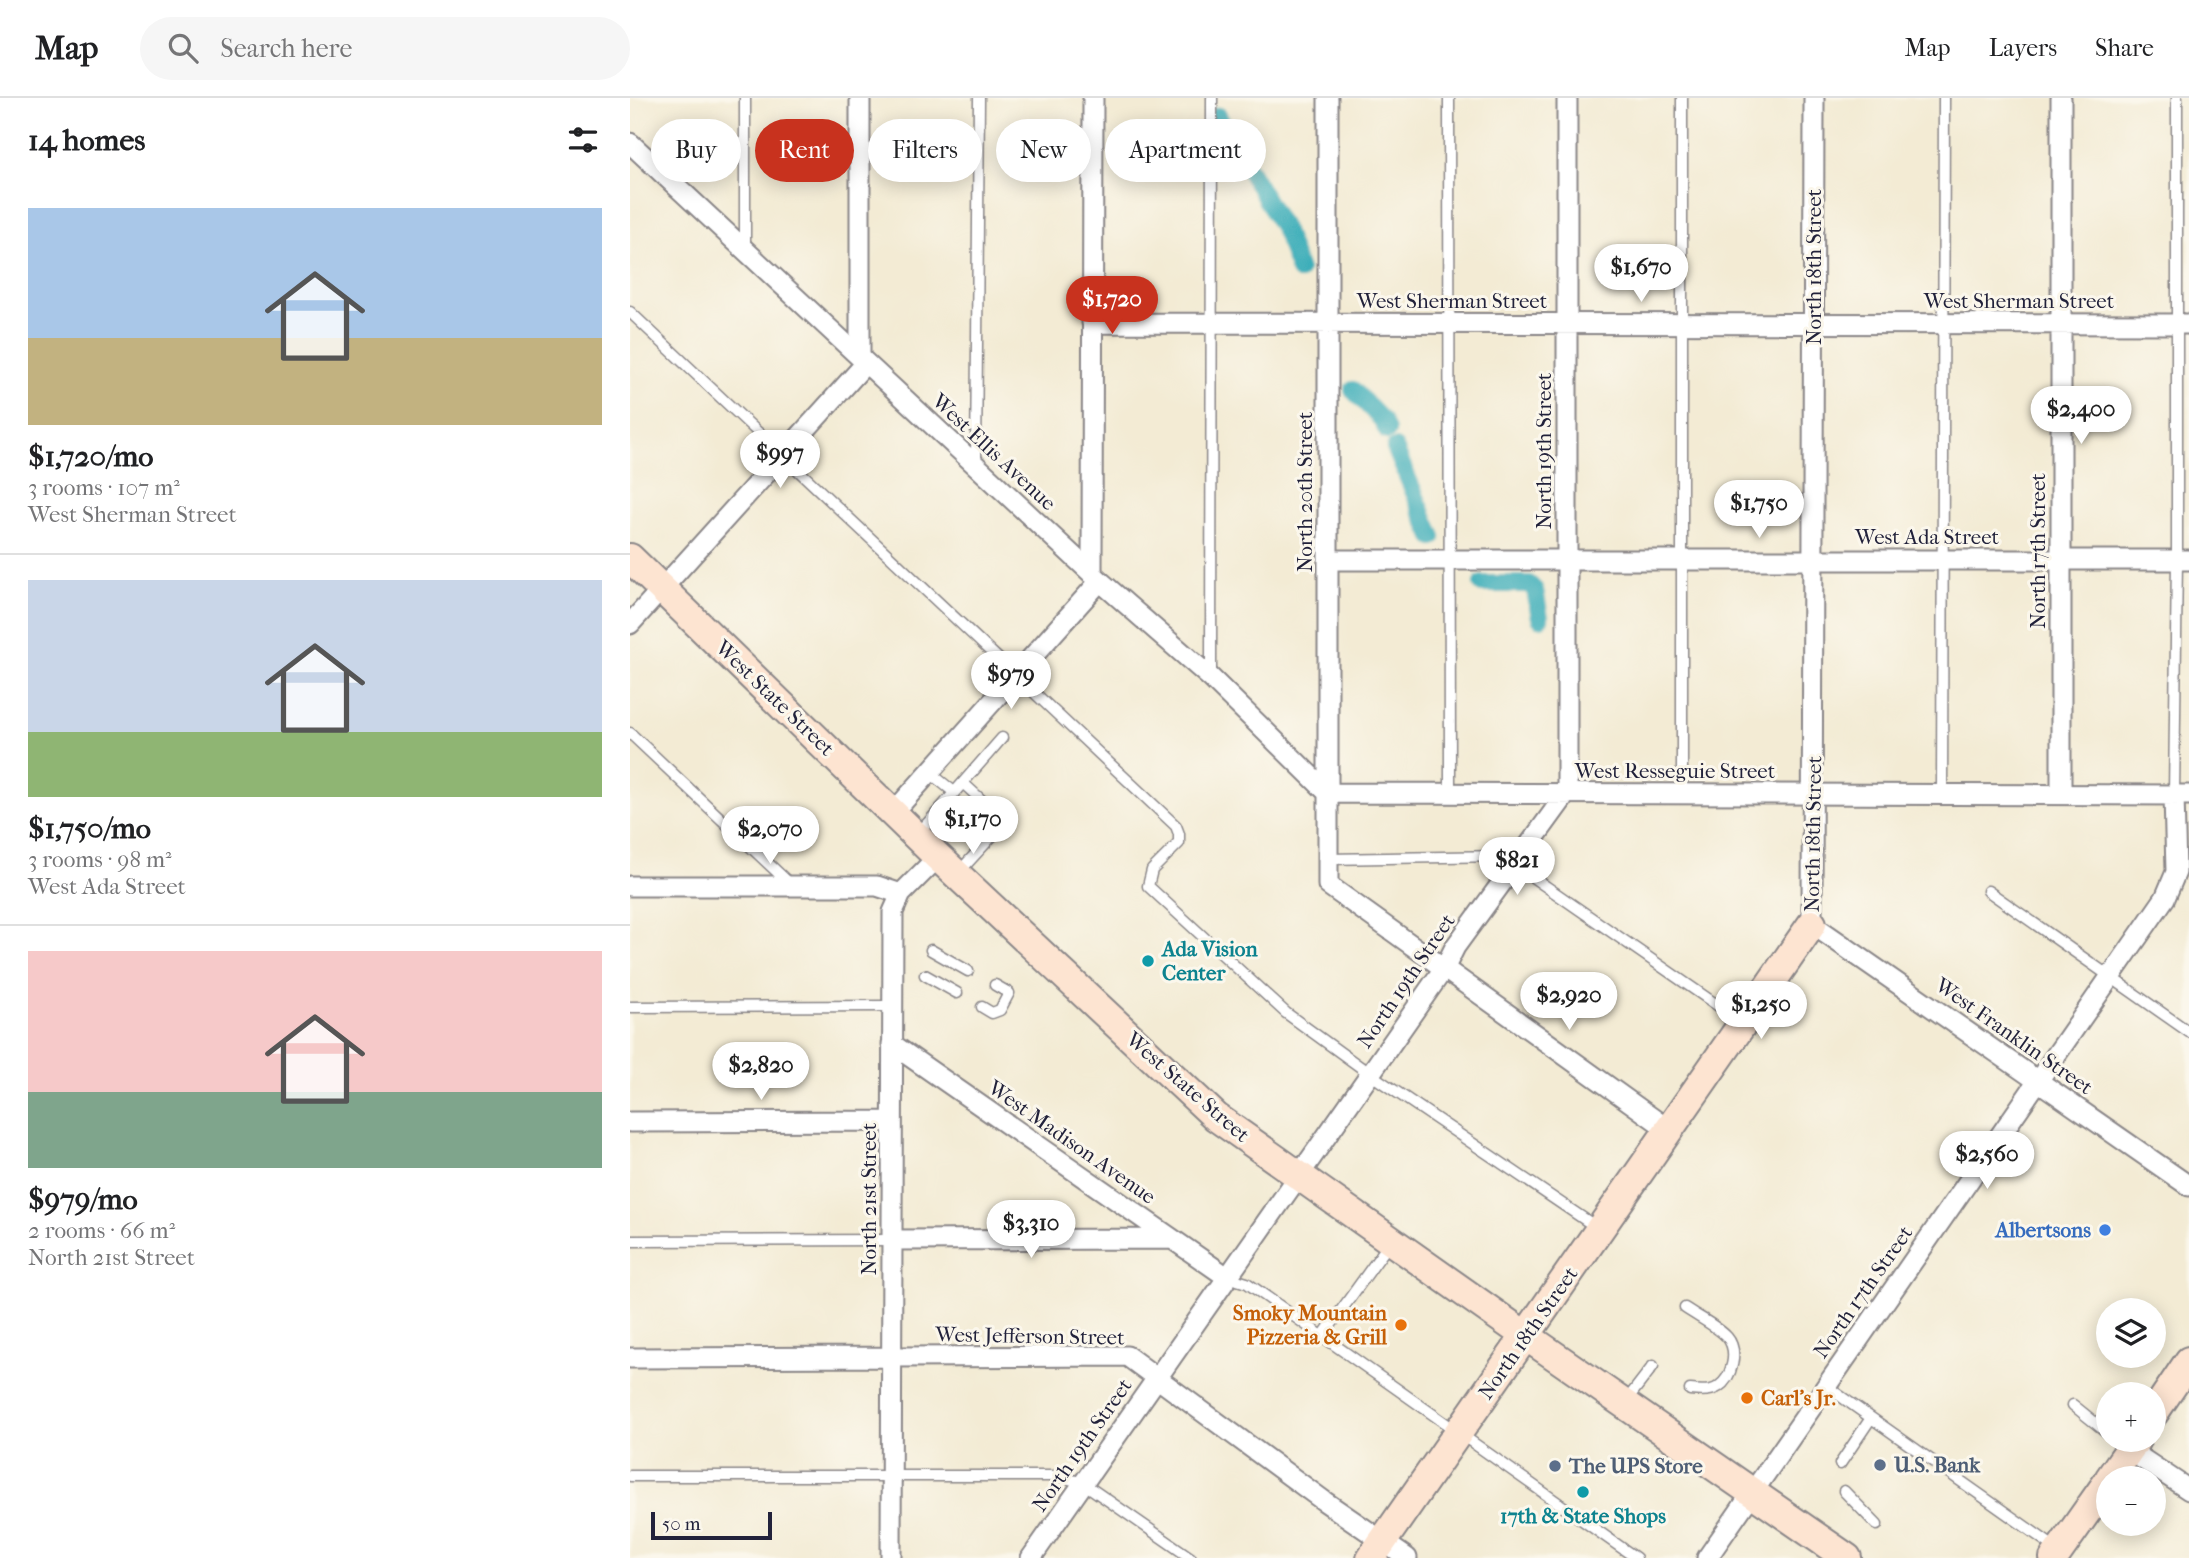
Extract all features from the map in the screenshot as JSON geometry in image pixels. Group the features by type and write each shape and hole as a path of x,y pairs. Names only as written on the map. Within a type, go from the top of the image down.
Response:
{"main road":[{"name":"West State Street","path":"630,558 947,866 1216,1116 1526,1336 1847,1558"},
{"name":"North 18th Street","path":"1377,1550 1812,924"},
{"path":"2166,1395 2189,1361"},
{"path":"2061,1556 2096,1500"}],"street":[{"path":"630,625 783,457 863,360 860,98"},
{"path":"893,813 1016,676 1096,577 1092,323 1093,98"},
{"name":"North 20th Street","path":"1328,98 1328,885 1445,967"},
{"name":"North 19th Street","path":"1031,1558 1445,967 1455,947 1567,793 1567,98"},
{"name":"North 18th Street","path":"1812,924 1814,98"},
{"name":"North 17th Street","path":"2061,794 2062,98"},
{"name":"West Ellis Avenue","path":"630,143 1096,577 1211,678 1328,793"},
{"name":"West Sherman Street","path":"1092,323 2182,324"},
{"name":"West Ada Street","path":"1328,560 2183,560"},
{"name":"West Resseguie Street","path":"1328,793 2181,795"},
{"name":"North 17th Street","path":"1707,1558 2165,898 2183,876 2181,795"},
{"path":"630,886 877,886 901,894 947,866"},
{"name":"North 21st Street","path":"891,1558 893,912 901,894"},
{"name":"West Franklin Street","path":"1812,924 2189,1186"},
{"path":"1445,967 1669,1130"},
{"name":"West Madison Avenue","path":"892,1044 1227,1277"},
{"path":"630,1122 892,1121"},
{"path":"892,1240 1170,1239"},
{"name":"West Jefferson Street","path":"630,1358 1128,1356 1377,1550 1406,1558"},
{"path":"2138,1452 2189,1490"}],"lane":[{"path":"744,250 745,98"},
{"path":"976,466 979,98"},
{"path":"1211,678 1212,98"},
{"path":"1450,98 1450,793"},
{"path":"1682,98 1682,793"},
{"path":"1942,794 1944,98"},
{"path":"2177,98 2182,324 2181,795"},
{"path":"630,312 1176,827 1179,843 1152,870 1148,886 1286,1013 1370,1074 1600,1229"},
{"path":"630,733 792,886"},
{"path":"916,836 1002,738"},
{"path":"929,772 954,792"},
{"path":"947,866 1005,822 963,783"},
{"path":"1328,859 1502,856 1743,1024"},
{"path":"1989,891 2189,1032"},
{"path":"931,950 968,971"},
{"path":"925,975 957,993"},
{"path":"982,1007 997,1013 1009,993 995,985"},
{"path":"630,1007 892,1006"},
{"path":"630,1241 892,1240"},
{"path":"1322,1337 1391,1241"},
{"path":"1227,1277 1247,1283 1636,1558"},
{"path":"1685,1308 1727,1337 1733,1358 1732,1367 1719,1387 1712,1390 1690,1390"},
{"path":"1624,1404 1653,1366"},
{"path":"1826,1386 2061,1556"},
{"path":"2073,1405 2096,1422"},
{"path":"1840,1464 1871,1418"},
{"path":"630,1476 1059,1476 1083,1483 1191,1558"},
{"path":"1844,1491 1877,1525"}],"waterway":[{"path":"1218,116 1285,232 1299,271"},
{"path":"1353,390 1382,420 1387,431"},
{"path":"1395,448 1433,537"},
{"path":"1482,584 1529,584 1535,590 1540,618"}],"place":[{"name":"Ada Vision Center","path":"1148,961"},
{"name":"Albertsons","path":"2105,1230"},
{"name":"Smoky Mountain Pizzeria & Grill","path":"1401,1325"},
{"name":"Carl's Jr.","path":"1747,1398"},
{"name":"U.S. Bank","path":"1880,1465"},
{"name":"The UPS Store","path":"1555,1466"},
{"name":"17th & State Shops","path":"1583,1492"}]}
